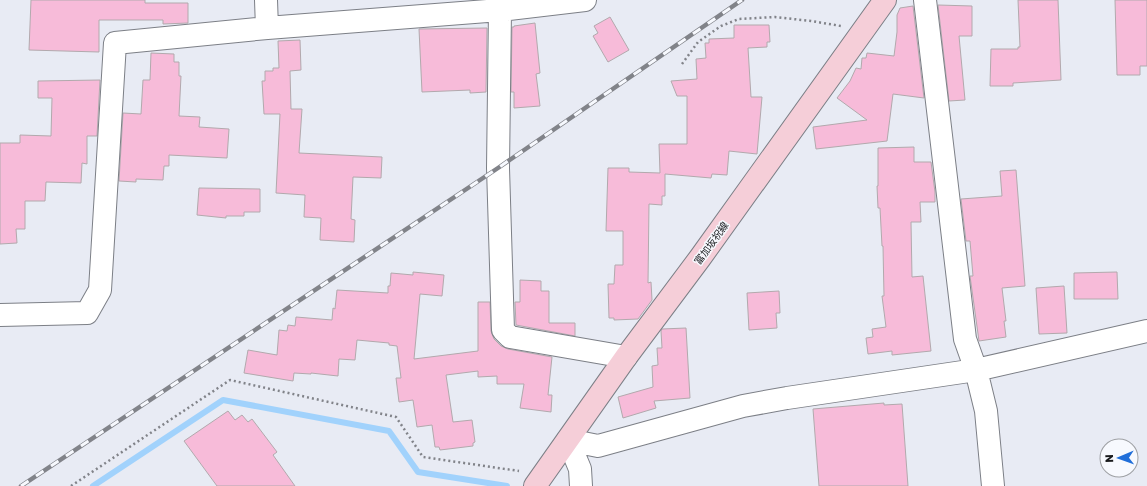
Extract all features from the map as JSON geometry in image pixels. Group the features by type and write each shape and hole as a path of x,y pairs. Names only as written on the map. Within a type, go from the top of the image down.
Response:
{"main road":[{"name":"富加坂祝線","path":"539,481 626,357 700,258 886,0"}],"street":[{"path":"266,0 267,28"},
{"path":"0,315 87,313 100,290 115,43 267,28 500,10 585,0"},
{"path":"925,0 965,339 976,370 986,411 993,486"},
{"path":"500,10 498,168 503,330 510,337 626,357"},
{"path":"568,440 598,446 750,405 787,398 976,370 1147,331"},
{"path":"568,440 580,469 581,486"}],"path":[{"path":"682,64 698,42 721,26 739,19 776,17 811,21 863,30"},
{"path":"71,486 230,380 396,417 423,457 539,481"}],"building":[{"path":"31,0 145,0 145,3 188,3 188,23 163,24 163,20 99,20 99,52 29,50"},
{"path":"1018,0 1058,0 1061,80 1013,83 1013,86 990,86 991,49 1018,49 1018,47 1020,47"},
{"path":"1115,0 1147,0 1147,66 1140,66 1140,75 1117,75"},
{"path":"938,5 972,6 972,36 959,36 965,100 949,101"},
{"path":"913,6 924,98 893,94 887,141 816,149 813,127 867,120 837,98 850,81 856,68 861,69 862,58 866,58 867,53 894,56 897,32 897,15 900,8"},
{"path":"610,17 629,50 608,62 593,36 598,33 594,26"},
{"path":"535,23 540,73 536,74 540,106 514,108 514,92 511,92 512,27"},
{"path":"734,25 769,25 770,42 767,42 767,47 748,48 751,97 762,97 757,154 729,151 727,175 712,174 711,178 665,174 665,196 662,196 662,205 649,204 648,283 651,282 652,300 638,319 614,320 614,318 609,318 608,284 614,284 615,265 623,265 623,231 606,231 608,168 629,168 629,172 660,173 659,144 687,144 687,96 677,96 671,81 697,79 696,59 706,58 705,43 709,43 709,39 734,38"},
{"path":"487,28 486,92 470,93 470,90 422,92 419,29"},
{"path":"300,40 301,70 290,71 291,109 302,109 299,153 382,157 381,178 353,177 351,219 355,220 354,242 320,240 321,218 304,217 305,195 276,193 280,114 264,114 262,81 265,81 265,71 273,71 273,68 279,68 278,41"},
{"path":"151,53 174,54 174,62 179,62 179,76 181,76 179,116 200,117 199,127 229,129 227,158 169,155 169,166 164,166 163,180 136,179 136,182 119,181 123,113 141,114 143,80 150,80"},
{"path":"100,80 97,136 87,136 87,164 82,163 81,183 46,182 45,201 25,201 25,229 16,229 17,243 0,244 0,143 20,143 20,135 51,136 52,98 38,98 38,81"},
{"path":"914,147 914,162 931,162 935,192 935,202 920,202 921,222 911,222 912,277 923,276 931,351 892,355 892,351 868,354 866,338 873,337 872,329 886,327 882,296 884,296 883,246 877,186 878,148"},
{"path":"1016,170 1025,286 1002,288 1006,321 1004,321 1006,337 979,341 970,276 973,276 970,241 966,241 961,199 1002,196 1000,171"},
{"path":"199,188 260,189 260,212 244,212 244,216 226,216 226,218 197,215"},
{"path":"413,272 444,275 442,296 420,294 414,359 478,351 478,302 490,302 491,331 494,339 501,346 508,349 552,357 548,395 552,395 551,412 520,408 524,384 497,384 497,376 478,377 478,371 446,375 453,422 472,420 475,442 473,443 473,446 440,450 439,447 435,447 432,425 417,427 413,400 399,402 396,378 401,378 397,346 389,345 389,343 357,340 355,360 339,359 338,376 294,373 293,381 244,373 248,350 277,355 279,330 287,331 288,325 295,326 296,317 332,320 337,290 388,293 391,273 413,275"},
{"path":"1117,272 1118,299 1074,299 1074,273"},
{"path":"520,280 541,281 541,291 549,291 549,323 575,323 575,336 516,325 515,302 520,302"},
{"path":"1064,286 1067,333 1039,334 1036,288"},
{"path":"779,291 780,313 776,313 777,328 749,330 747,293"},
{"path":"686,328 690,398 654,401 656,408 623,418 618,397 653,387 652,366 658,365 657,348 662,348 662,329"},
{"path":"884,403 884,405 902,404 908,486 819,486 813,409"},
{"path":"228,411 235,420 242,415 248,422 252,419 277,452 273,455 295,486 217,486 184,441"}],"waterway":[{"path":"93,486 223,400 389,431 418,472 507,486"}],"railway":[{"path":"21,486 498,168 742,0"}]}
